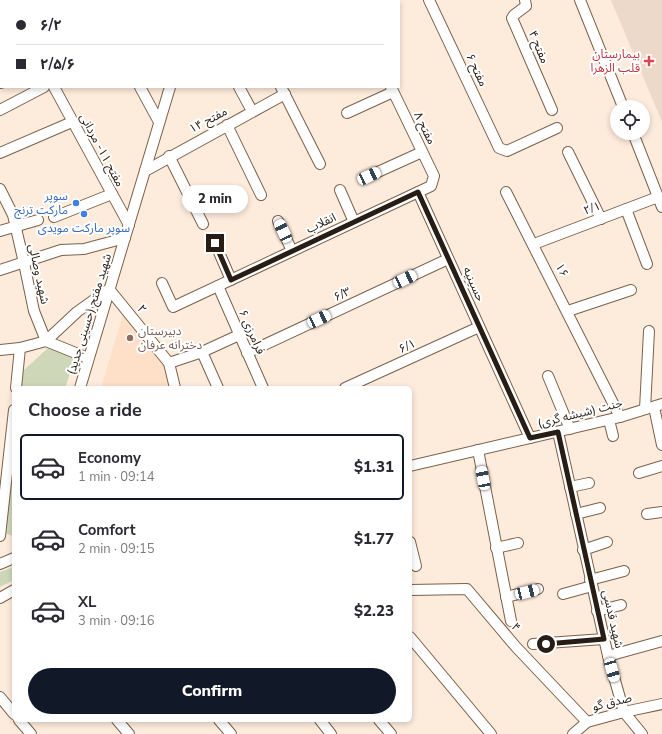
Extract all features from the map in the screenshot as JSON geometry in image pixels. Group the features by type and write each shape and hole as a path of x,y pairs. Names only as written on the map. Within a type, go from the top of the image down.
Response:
{"street":[{"name":"مفتح ۶","path":"429,0 499,148 502,151 507,151 557,128"},
{"name":"مفتح ۴","path":"525,0 526,6 512,18 552,110"},
{"path":"580,0 620,100"},
{"path":"0,110 42,88"},
{"name":"مفتح ۱۱- مردانی","path":"55,88 128,225"},
{"path":"141,88 160,122"},
{"name":"شهید مفتح (حسینی جدید)","path":"81,386 170,88"},
{"path":"239,88 252,112"},
{"path":"347,112 392,89"},
{"name":"مفتح ۸","path":"392,89 434,176 434,181"},
{"path":"283,90 320,164"},
{"name":"مفتح ۱۴","path":"145,171 169,156 252,112 283,90"},
{"path":"0,153 72,122"},
{"path":"227,125 262,195"},
{"path":"636,140 660,202"},
{"path":"369,176 422,152"},
{"path":"568,152 601,219"},
{"path":"169,156 203,224"},
{"name":"انقلاب","path":"162,283 173,307 431,186 434,181"},
{"name":"شهید وصالی","path":"0,189 13,215 34,311 46,341"},
{"path":"340,190 354,222"},
{"name":"حسینیه","path":"418,192 530,438"},
{"name":"۱۶","path":"506,192 568,311 620,417"},
{"path":"54,217 112,194"},
{"name":"۲/۱","path":"534,244 626,209 660,202"},
{"path":"626,209 647,264"},
{"path":"0,231 16,228 38,220"},
{"path":"278,221 292,251"},
{"path":"0,270 61,250 84,249 126,238"},
{"path":"215,243 231,280"},
{"name":"۶/۳","path":"247,352 448,259"},
{"name":"فرامرزی ۶","path":"218,286 262,386"},
{"path":"0,350 20,348 46,341 77,312 109,289"},
{"name":"۲","path":"109,289 169,364 174,386"},
{"path":"568,311 631,290"},
{"name":"۶/۱","path":"349,386 479,327"},
{"path":"649,331 654,407 662,445"},
{"path":"169,364 202,352 239,335"},
{"path":"46,341 88,358"},
{"path":"16,386 20,348"},
{"path":"202,352 217,386"},
{"path":"548,376 570,429"},
{"name":"جنت (شیشه گری)","path":"412,466 609,420 654,407"},
{"path":"609,420 614,436"},
{"path":"0,536 5,458 12,421"},
{"name":"شهید قدسی","path":"558,432 579,532 608,656 624,712"},
{"path":"478,450 511,621"},
{"path":"638,473 662,466"},
{"path":"570,487 589,483"},
{"path":"576,514 600,508"},
{"path":"648,514 662,512"},
{"path":"584,550 607,542"},
{"path":"496,548 518,543"},
{"path":"412,550 416,566"},
{"path":"563,594 624,571"},
{"name":"۴","path":"412,590 467,589 516,647 587,722"},
{"path":"506,597 538,589"},
{"path":"0,598 12,592"},
{"path":"598,611 621,605"},
{"path":"412,639 491,734"},
{"path":"533,644 604,639"},
{"path":"608,656 662,640"},
{"path":"0,697 12,712"},
{"name":"صدق گو","path":"573,734 587,722 662,704"},
{"path":"624,712 642,734"},
{"path":"21,722 32,734"},
{"path":"119,722 129,734"},
{"path":"221,722 231,734"},
{"path":"322,722 331,734"},
{"path":"381,722 391,734"}],"shaded area":[{"name":"بیمارستان قلب الزهرا","path":"611,0 662,0 662,122"},
{"name":"دبیرستان دخترانه عرفان","path":"123,315 127,315 163,361 169,386 102,386"}],"green space":[{"path":"49,347 75,359 66,386 21,386 23,371"},
{"path":"12,469 12,536 6,534"},
{"path":"12,568 12,581 0,587 0,572"}],"place":[{"name":"بیمارستان قلب الزهرا","path":"649,61"},
{"name":"سوپر مارکت ترنج","path":"76,203"},
{"name":"سوپر مارکت مویدی","path":"84,214"},
{"name":"دبیرستان دخترانه عرفان","path":"130,338"}],"route":[{"path":"215,243 231,280 418,192 530,438 558,432 604,639 546,644"}]}
